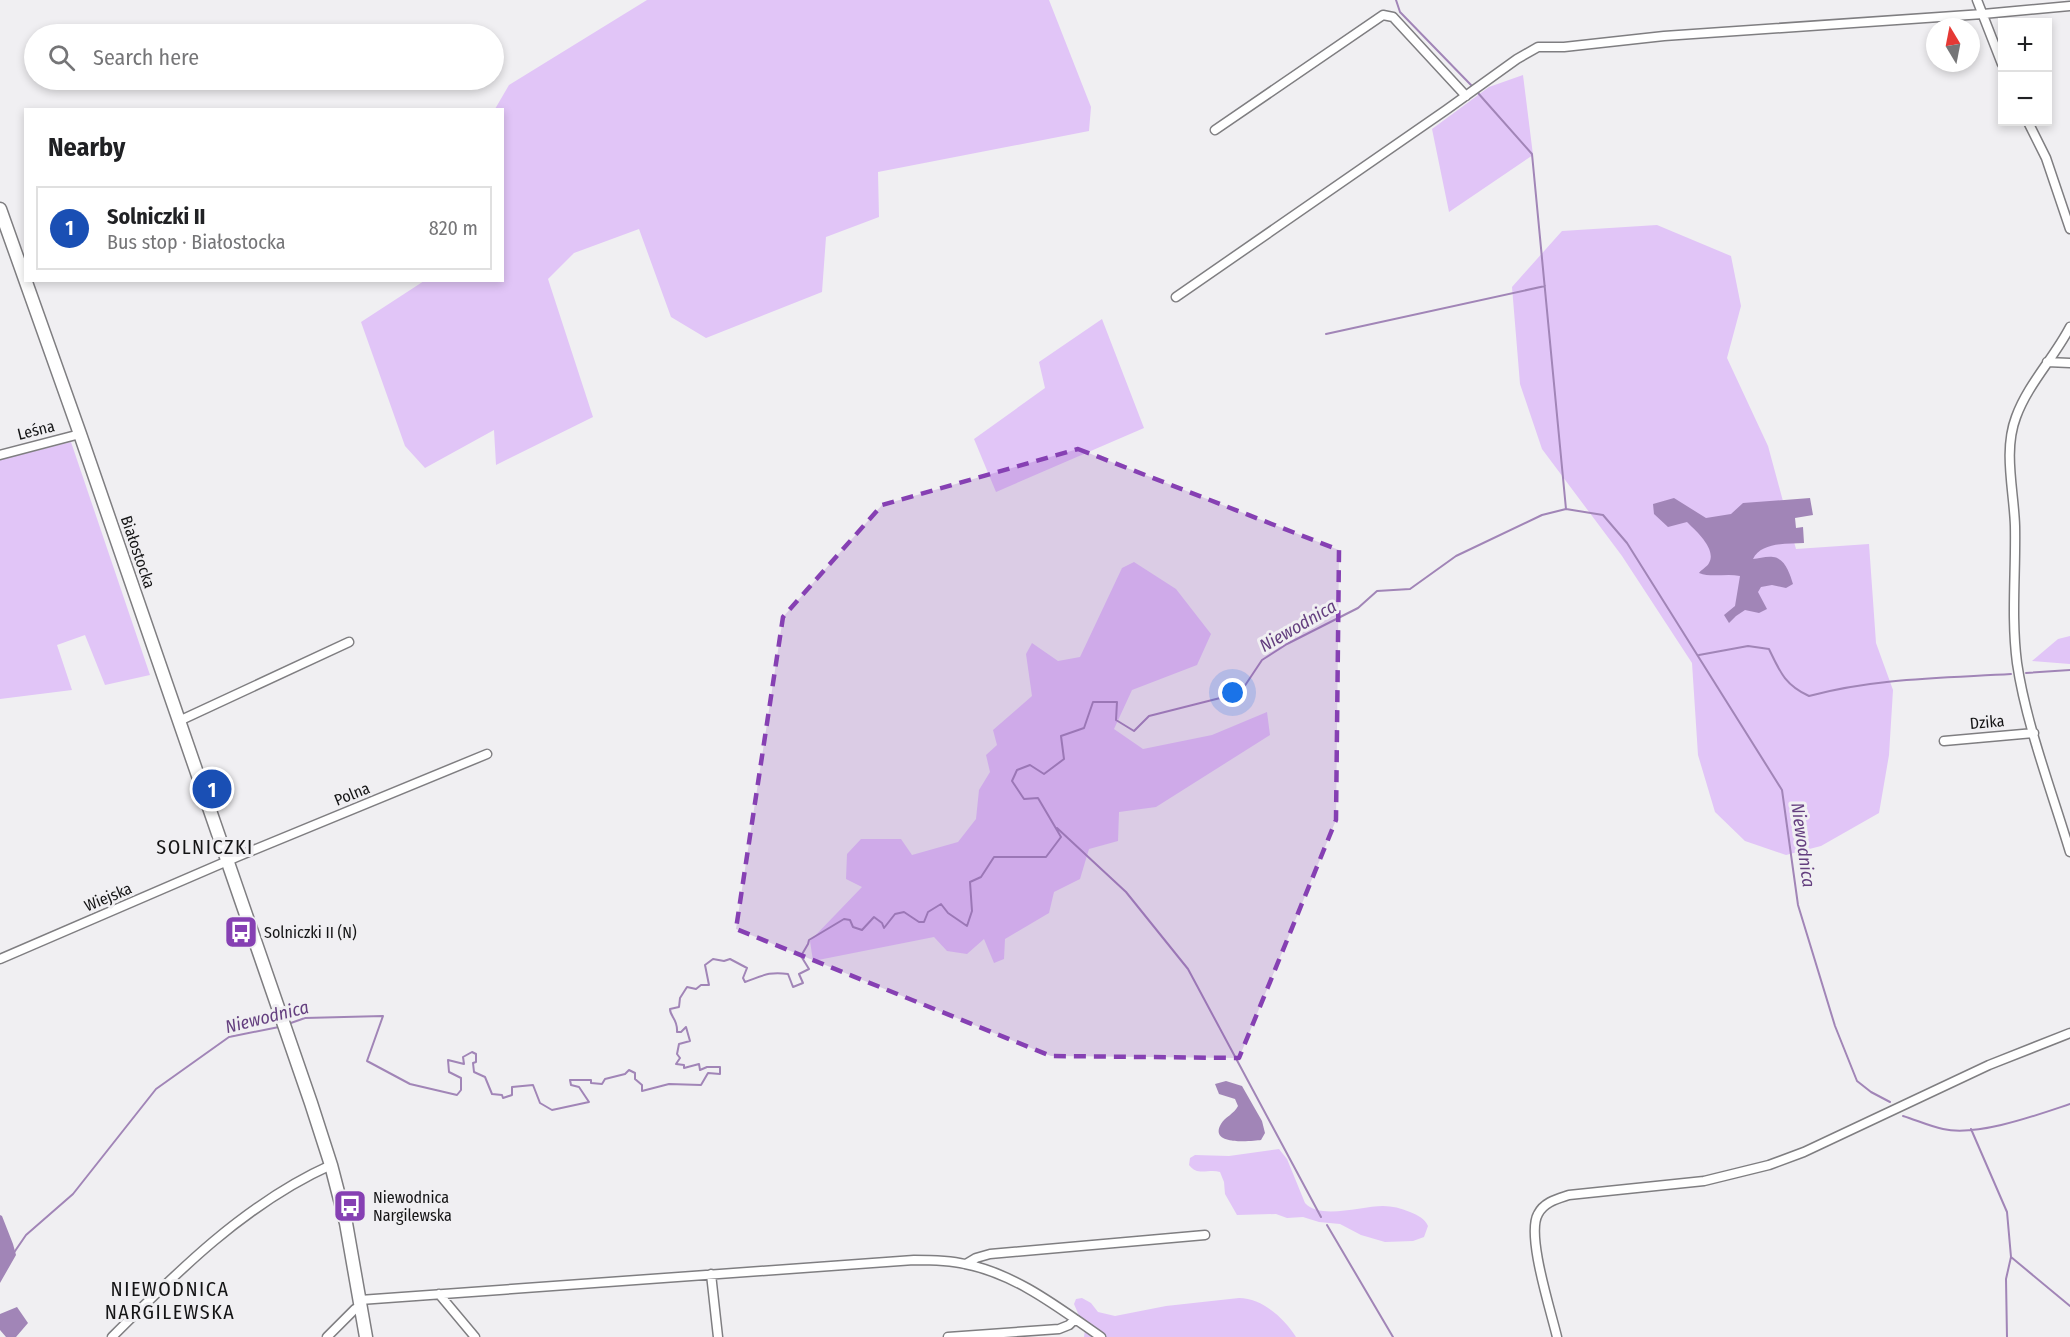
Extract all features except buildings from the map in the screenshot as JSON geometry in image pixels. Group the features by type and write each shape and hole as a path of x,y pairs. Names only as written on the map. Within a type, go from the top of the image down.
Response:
{"street":[{"path":"1977,0 1998,53"},
{"path":"1176,297 1516,59 1538,47 1564,47 1664,36 2070,6"},
{"path":"1215,129 1383,15 1393,17 1466,96"},
{"path":"2030,126 2046,158 2070,229"},
{"name":"Białostocka","path":"0,209 24,276"},
{"name":"Białostocka","path":"26,282 289,1035 331,1165 346,1223 366,1337"},
{"path":"2070,327 2027,393 2016,417 2010,451 2015,527 2014,628 2022,692 2070,852"},
{"path":"2047,362 2070,363"},
{"name":"Leśna","path":"0,455 80,434"},
{"path":"179,721 349,642"},
{"name":"Dzika","path":"1944,741 2034,733"},
{"name":"Polna","path":"228,862 487,754"},
{"name":"Wiejska","path":"0,959 228,862"},
{"path":"1557,1337 1535,1246 1534,1228 1537,1215 1553,1200 1569,1195 1704,1181 1769,1164 1804,1152 1989,1065 2070,1033"},
{"path":"112,1337 202,1251 265,1203 331,1165"},
{"path":"966,1264 990,1254 1204,1235"},
{"path":"327,1337 361,1304 439,1294 914,1260 943,1260 966,1264 1013,1280 1101,1337"},
{"path":"711,1274 718,1337"},
{"path":"439,1294 475,1337"},
{"path":"948,1337 1059,1329 1069,1325 1075,1319"}],"highlighted area":[{"path":"1078,449 1339,550 1336,820 1239,1058 1051,1056 736,929 783,617 882,505"}],"shaded area":[{"path":"647,0 1049,0 1091,107 1089,131 878,172 879,217 826,237 822,292 706,338 671,317 639,229 574,253 548,279 593,417 496,465 494,430 425,468 405,446 361,322 422,282 504,282 504,108 496,108 509,85"},
{"path":"1523,75 1533,155 1449,212 1432,129 1489,87"},
{"path":"1657,225 1731,256 1741,306 1727,358 1768,446 1796,549 1869,544 1876,643 1893,690 1889,755 1879,813 1821,846 1786,855 1745,841 1715,812 1698,755 1692,663 1622,556 1542,449 1520,384 1512,287 1562,231"},
{"path":"1102,319 1144,428 996,492 974,439 1045,388 1039,362"},
{"path":"71,442 150,675 105,685 85,635 57,645 72,690 0,699 0,460"},
{"path":"1674,498 1706,518 1731,514 1743,503 1810,498 1813,515 1795,518 1796,528 1803,527 1804,543 1768,547 1757,553 1753,559 1770,557 1781,560 1793,584 1786,588 1772,585 1761,587 1758,592 1767,609 1759,613 1745,610 1729,623 1724,615 1735,606 1740,576 1699,573 1711,558 1708,546 1687,522 1668,527 1654,514 1653,504"},
{"path":"1134,562 1176,589 1211,634 1197,665 1132,690 1114,729 1143,749 1212,735 1267,712 1270,735 1156,807 1119,812 1118,841 1089,849 1080,879 1054,892 1049,913 1005,939 1004,959 994,963 984,939 967,954 947,951 934,937 813,961 810,941 862,887 846,879 847,854 861,839 901,839 912,855 958,842 976,819 979,790 990,772 986,755 997,745 993,730 1032,696 1026,654 1032,643 1058,661 1080,657 1122,568"},
{"path":"2070,636 2070,664 2032,661 2058,639"},
{"path":"1226,1081 1242,1086 1262,1121 1265,1133 1261,1140 1233,1141 1220,1136 1221,1124 1238,1106 1235,1099 1219,1094 1215,1084"},
{"path":"1279,1149 1287,1159 1305,1203 1312,1208 1321,1211 1342,1211 1383,1206 1400,1208 1416,1214 1425,1221 1428,1226 1424,1237 1413,1241 1385,1242 1361,1235 1340,1224 1319,1222 1303,1217 1287,1218 1276,1214 1237,1215 1225,1194 1220,1172 1196,1171 1189,1165 1190,1158 1195,1155 1229,1156"},
{"path":"0,1215 16,1255 0,1283"},
{"path":"1082,1298 1091,1303 1098,1312 1115,1316 1166,1306 1248,1299 1272,1310 1296,1337 1084,1337 1085,1330 1074,1304 1076,1299"},
{"path":"17,1307 28,1323 16,1337 6,1337 0,1330 0,1314"}],"waterway":[{"path":"1396,0 1400,12 1471,85"},
{"path":"1478,93 1532,154 1566,509"},
{"path":"1326,334 1545,286"},
{"name":"Niewodnica","path":"288,1024 305,1018 383,1016 367,1061 410,1084 457,1095 461,1090 461,1078 449,1072 448,1060 464,1064 463,1057 472,1052 476,1054 476,1062 473,1063 474,1072 485,1077 492,1094 502,1095 503,1098 512,1095 512,1087 533,1085 540,1103 552,1110 589,1102 579,1087 571,1085 570,1080 591,1080 591,1083 602,1084 605,1079 625,1074 629,1070 635,1073 635,1079 642,1085 642,1091 669,1084 701,1085 708,1073 720,1074 720,1067 707,1067 700,1070 699,1064 684,1068 684,1065 676,1064 680,1058 677,1054 679,1044 690,1041 686,1027 681,1032 677,1032 670,1009 679,1007 680,998 687,987 696,989 701,985 709,985 705,965 713,959 724,961 730,959 747,968 743,978 745,982 781,973 788,974 793,987 803,983 799,974 809,969 801,956 809,940 844,919 850,920 853,927 862,930 874,917 882,923 884,928 895,914 904,912 919,922 924,922 928,912 941,904 948,913 967,926 972,911 970,882 981,877 994,857 1046,857 1061,837 1038,798 1024,799 1012,781 1017,770 1030,765 1044,774 1064,759 1061,736 1084,728 1093,702 1117,702 1116,720 1134,731 1149,716 1240,693 1262,660 1287,644 1358,608 1377,591 1410,589 1456,556 1542,515 1566,509 1603,515 1627,543 1782,790 1798,905 1835,1026 1857,1081 1890,1102"},
{"path":"1699,655 1748,646 1769,649 1784,677 1794,687 1809,696 1884,682 2011,674"},
{"path":"2026,673 2070,670"},
{"path":"1057,828 1126,892 1188,969 1321,1217"},
{"name":"Niewodnica","path":"13,1254 26,1235 73,1194 156,1089 229,1037 279,1027"},
{"name":"Niewodnica","path":"1903,1116 1943,1129 1973,1130 2007,1124 2070,1104"},
{"path":"1971,1129 2007,1212 2011,1257 2070,1306"},
{"path":"1327,1225 1393,1337"},
{"path":"2007,1337 2006,1279 2011,1257"}],"place":[{"name":"Solniczki II","path":"212,789"},
{"name":"Solniczki II (N)","path":"241,932"},
{"name":"Niewodnica Nargilewska","path":"350,1206"}],"district":[{"name":"SOLNICZKI","path":"205,847"},
{"name":"NIEWODNICA NARGILEWSKA","path":"170,1300"}]}
